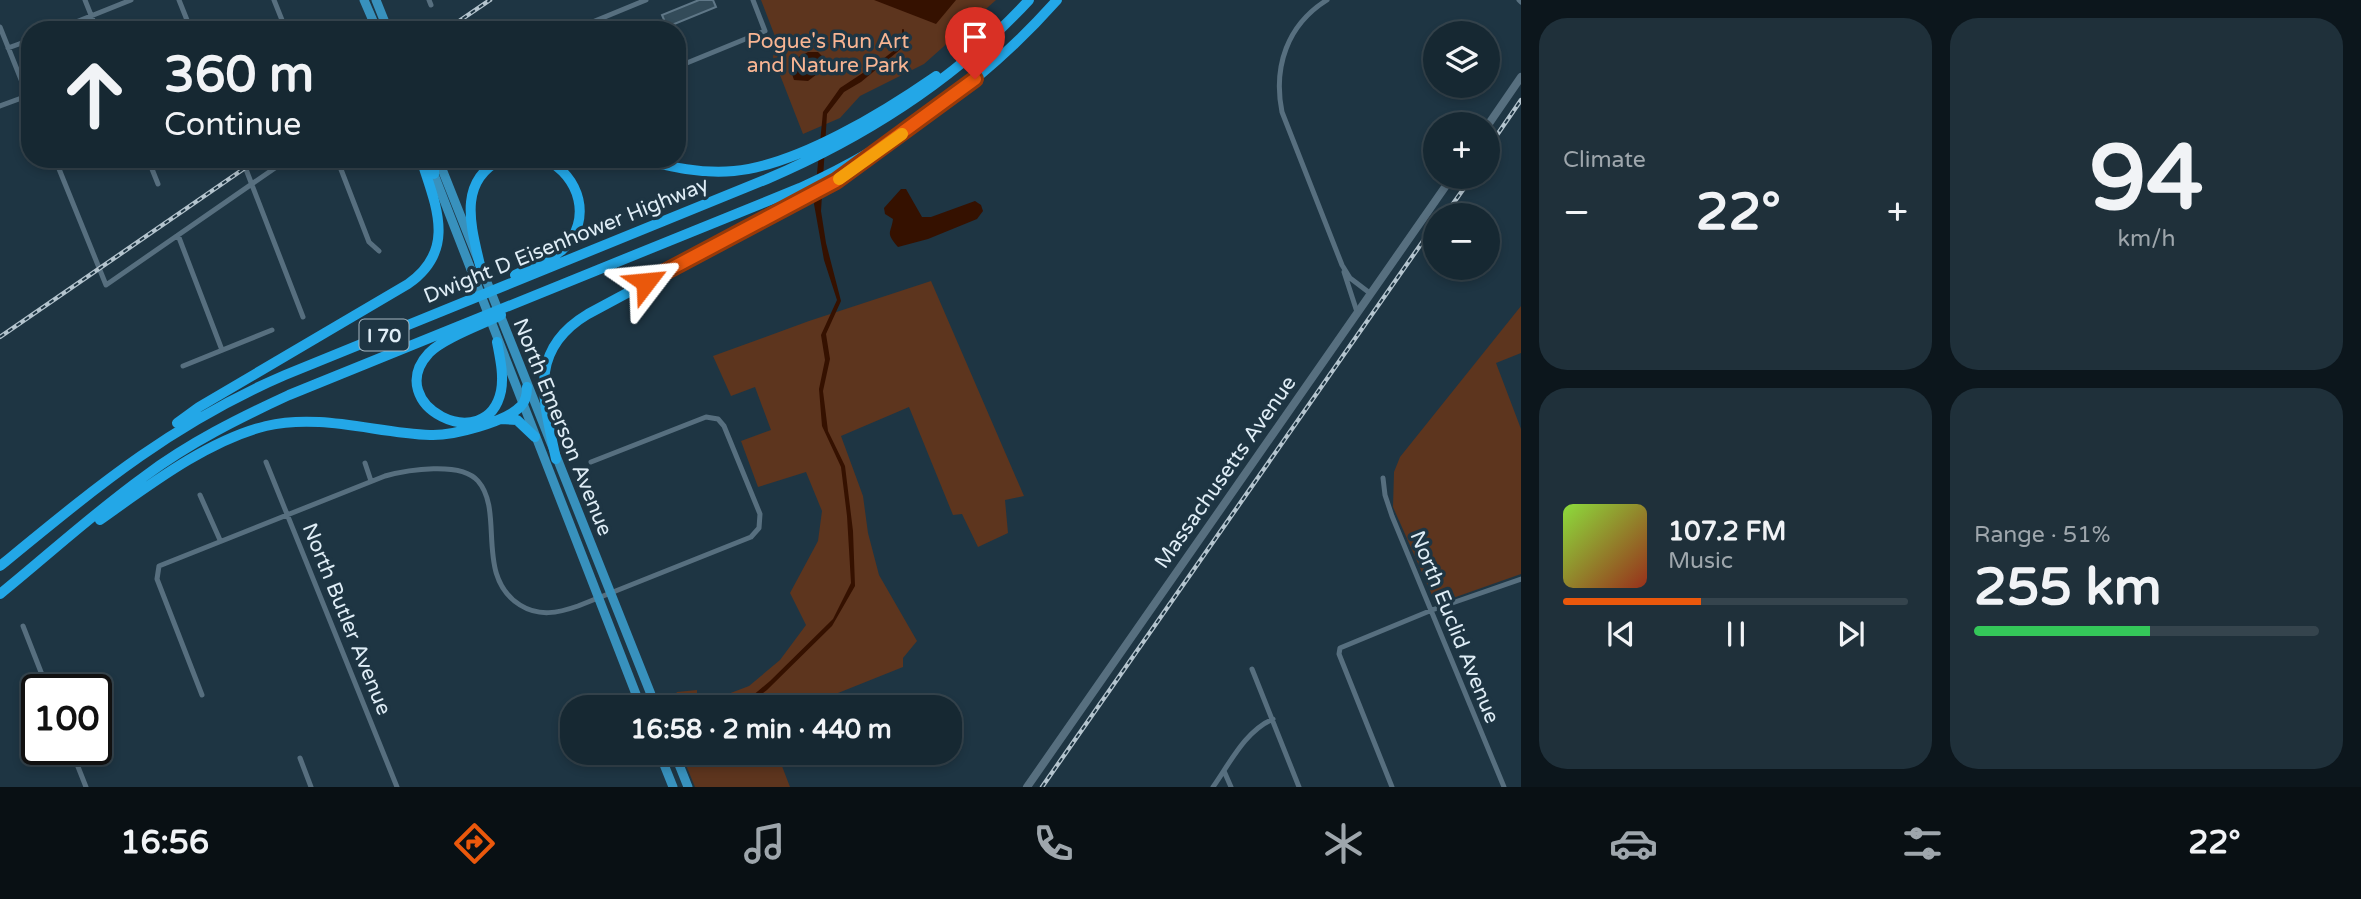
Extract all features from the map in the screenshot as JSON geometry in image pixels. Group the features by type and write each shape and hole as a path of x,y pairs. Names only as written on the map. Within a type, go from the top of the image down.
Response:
{"highway":[{"name":"Dwight D Eisenhower Highway","path":"0,566 127,464 186,424 246,393 802,164 839,146 921,94 984,43 1029,0"},
{"path":"556,459 543,404 542,385 551,352 567,329 588,314 797,201 916,123 988,68 1057,0"},
{"path":"682,168 729,171 766,164 804,149 882,110 984,43"},
{"path":"127,464 199,407 403,288 423,273 437,247 440,228 423,168"},
{"path":"433,174 434,168"},
{"path":"482,270 470,217 470,198 483,173 490,168"},
{"path":"457,305 553,256 574,236 580,214 576,190 558,168"},
{"name":"Dwight D Eisenhower Highway","path":"0,594 145,475 203,438 248,414 289,394 800,188 836,176"},
{"path":"496,337 502,386 492,408 477,419 462,423 446,421 431,411 421,396 418,380 420,367 430,353 570,281"},
{"path":"36,565 177,468 262,427 292,422 317,422 433,435 461,431 494,420 522,405 527,387"},
{"path":"494,420 517,420 535,437"}],"main road":[{"path":"364,0 373,21"},
{"path":"376,0 384,21"},
{"path":"1497,112 1521,77"},
{"name":"North Emerson Avenue","path":"439,168 556,459 637,695"},
{"name":"North Emerson Avenue","path":"433,174 535,437 650,695"},
{"name":"Massachusetts Avenue","path":"1027,787 1444,189"},
{"path":"664,765 673,787"},
{"path":"679,765 686,782"}],"street":[{"path":"85,0 93,21"},
{"path":"78,21 131,0"},
{"path":"179,0 187,21"},
{"path":"274,0 282,21"},
{"path":"595,21 646,0"},
{"path":"686,63 765,31 753,0"},
{"path":"1327,0 1297,25 1283,55 1279,95 1289,131 1342,265 1357,313"},
{"path":"0,27 21,80"},
{"path":"8,48 21,43"},
{"path":"0,106 21,101"},
{"path":"59,168 106,285 275,168"},
{"path":"152,168 158,184"},
{"path":"246,168 303,317"},
{"path":"340,168 369,242 379,251"},
{"path":"178,235 222,351"},
{"path":"1342,265 1350,278 1371,294"},
{"path":"183,366 272,330"},
{"path":"202,695 156,574 162,563 371,481 418,470 458,470 471,475 485,494 500,584 512,599 526,608 547,614 567,610 751,537 759,527 760,514 726,429 718,419 706,417 591,462"},
{"name":"North Butler Avenue","path":"266,462 397,787"},
{"path":"365,463 371,481"},
{"name":"North Euclid Avenue","path":"1383,478 1392,516 1504,787"},
{"path":"200,495 220,541"},
{"path":"1392,787 1339,651 1345,645 1432,610 1521,579"},
{"path":"23,626 42,674"},
{"path":"1252,669 1299,787"},
{"path":"1213,787 1254,730 1273,719"},
{"path":"300,758 312,787"},
{"path":"78,765 86,787"},
{"path":"1224,771 1231,787"}],"green space":[{"name":"Pogue's Run Art and Nature Park","path":"761,0 996,0 924,64 860,96 840,118 803,134 773,57 776,39"},
{"path":"931,281 1024,496 1005,500 1008,533 978,547 962,514 953,515 909,407 841,436 863,496 868,533 879,575 917,641 903,658 903,667 833,695 725,695 749,686 780,660 806,625 790,593 818,541 822,511 806,472 758,487 741,441 771,430 755,387 731,396 713,356"},
{"path":"1521,306 1521,353 1496,363 1521,429 1521,574 1436,604 1393,507 1394,472 1400,457"},
{"path":"697,690 697,695 675,695 677,692"},
{"path":"686,765 782,765 790,787 695,787"}],"shaded area":[{"path":"874,0 956,0 936,24"},
{"path":"901,40 905,41 902,48 861,82 844,92 827,114 821,211 841,301 826,334 830,359 823,391 828,431 845,466 853,531 855,586 832,626 767,690 761,695 753,695 833,619 851,583 841,467 822,426 819,389 825,360 821,335 837,300 824,260 814,204 823,112 840,88 897,48"},
{"path":"808,52 818,52 830,64 808,81 794,80 791,61"},
{"path":"901,189 906,189 922,217 931,217 975,201 981,205 983,211 977,219 928,239 898,247 890,236 893,219 885,214 884,208"}],"building":[{"path":"699,0 713,0 716,7 682,21 664,21 662,15"}],"waterway":[{"path":"903,30 903,40"}],"railway":[{"path":"459,21 490,0"},
{"path":"1500,131 1521,100"},
{"path":"0,337 245,168"},
{"path":"1454,203 1463,189"},
{"path":"1042,787 1423,241"}],"slow traffic":[{"path":"839,179 902,134"}],"route":[{"path":"646,282 836,181 975,79"}]}
